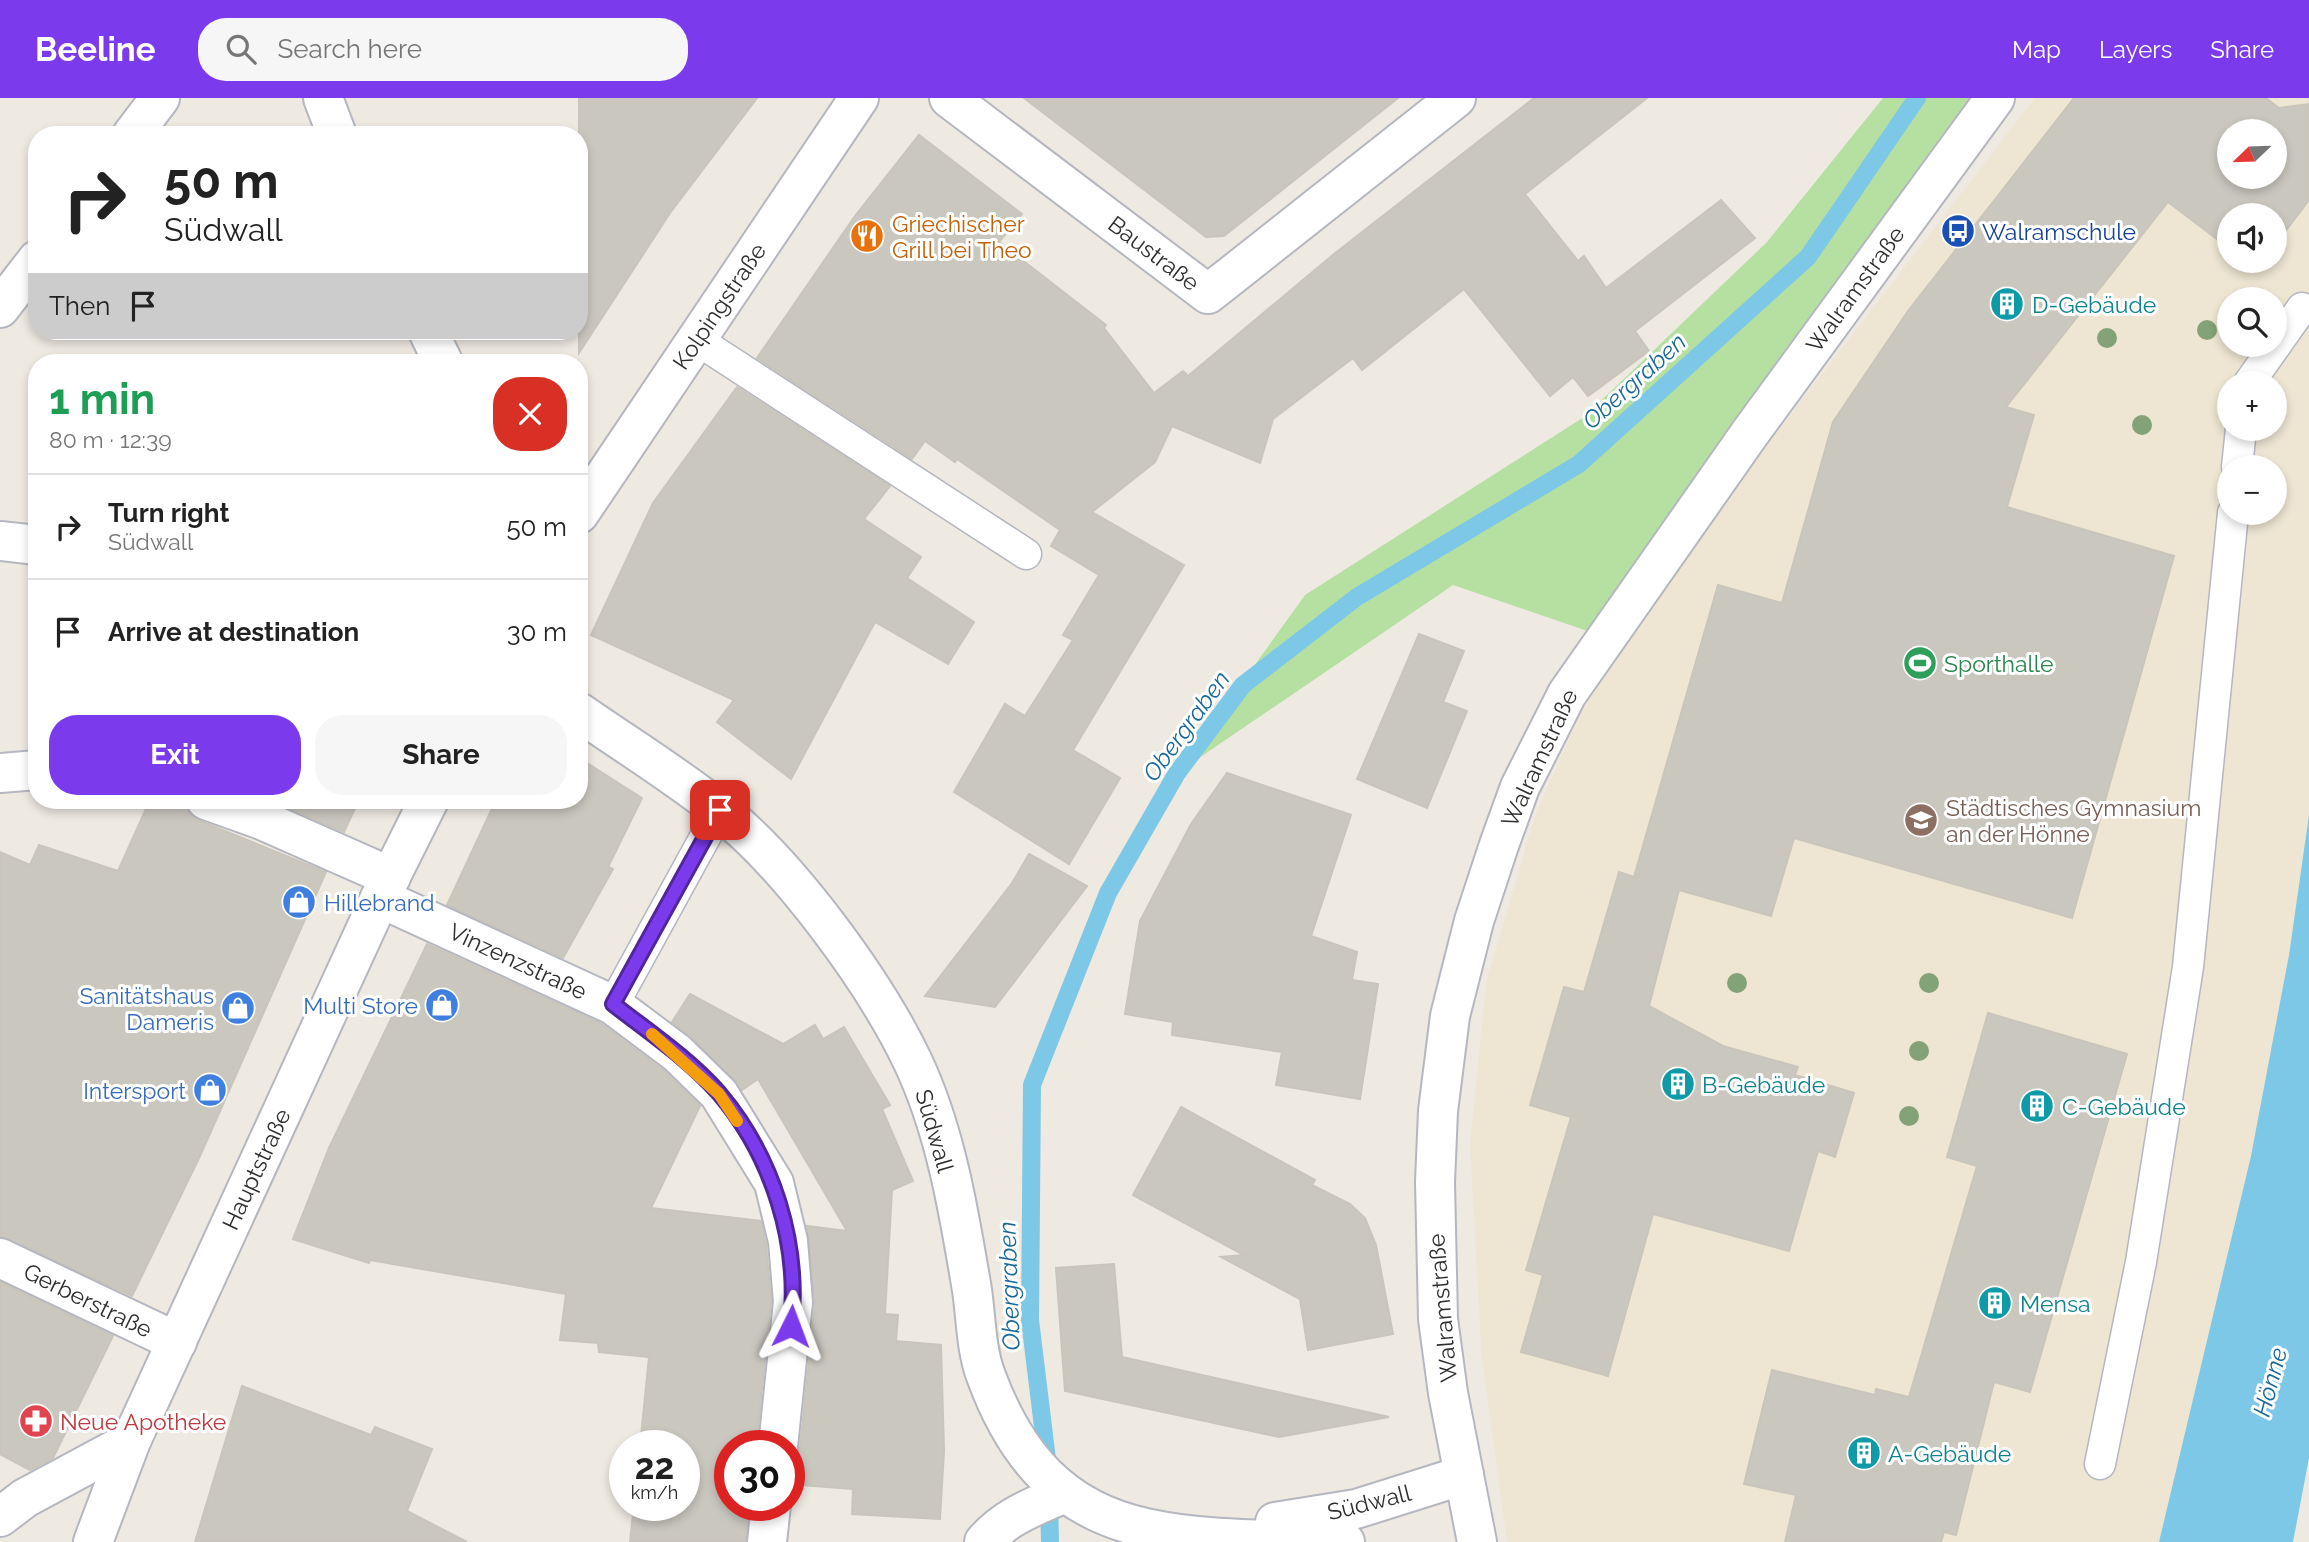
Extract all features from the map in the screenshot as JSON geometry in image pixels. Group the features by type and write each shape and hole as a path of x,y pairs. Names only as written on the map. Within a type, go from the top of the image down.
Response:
{"street":[{"path":"323,98 334,126"},
{"name":"Kolpingstraße","path":"588,501 859,98"},
{"name":"Baustraße","path":"949,98 1208,294 1456,98"},
{"name":"Walramstraße","path":"1477,1542 1438,1319 1435,1242 1438,1111 1450,1016 1474,920 1520,787 1567,694 1605,637 1995,98"},
{"path":"0,308 28,272"},
{"path":"0,541 28,544"},
{"name":"Südwall","path":"588,718 720,810 776,865 825,925 874,992 912,1060 939,1132 972,1289 985,1374 1014,1434 1038,1468 1078,1502 1144,1528 1190,1535 1345,1542"},
{"path":"0,773 28,770"},
{"name":"Vinzenzstraße","path":"231,809 262,820 386,888 613,1004 677,1054 719,1094 774,1183 788,1241 793,1302 780,1430"},
{"name":"Hauptstraße","path":"93,1542 131,1441 425,809"},
{"name":"Gerberstraße","path":"0,1258 121,1318 177,1342"},
{"path":"0,1517 25,1498 131,1441"},
{"name":"Südwall","path":"1190,1535 1356,1509 1464,1475"},
{"path":"990,1535 1022,1512 1078,1502"},
{"path":"767,1542 769,1521"}],"lane":[{"path":"2257,371 2302,308"},
{"path":"696,340 1026,554"},
{"path":"2100,1464 2141,1262 2188,967 2232,525"},
{"path":"613,1004 720,810"}],"shaded area":[{"name":"Städtisches Gymnasium an der Hönne","path":"2035,98 2309,98 2309,825 2289,955 2251,1156 2159,1542 1507,1542 1482,1359 1470,1145 1486,983 1535,816 1600,669 1708,522"}],"green space":[{"path":"1883,98 1995,98 1605,637 1453,585 1177,773 1305,595 1584,417 1767,242"}],"water":[{"name":"Hönne","path":"2309,815 2309,1458 2293,1542 2159,1542 2251,1156 2289,955"}],"building":[{"path":"579,98 757,98 670,213 588,339 588,126 579,126"},
{"path":"1024,98 1398,98 1224,236 1206,237"},
{"path":"1534,98 1647,98 1525,194 1578,261 1584,256 1606,288 1721,200 1755,238 1635,331 1649,351 1588,396 1573,377 1550,396 1464,289 1362,370 1353,358 1273,419 1260,463 1172,426 1155,462 1092,512 1184,565 1073,750 1120,778 1069,864 954,792 1005,704 1025,716 1073,640 1063,635 1099,575 1051,546 1060,530 957,459 955,462 925,441 912,459 757,358 855,216 919,135 1022,214 999,242 1106,325 1104,328 1154,393 1183,371 1188,376 1334,254"},
{"path":"2074,98 2266,98 2279,108 2309,104 2309,200 2287,229 2287,203 2217,203 2217,239 2168,202 2006,407 2034,415 2007,507 2174,556 2072,918 1794,838 1771,916 1679,890 1649,1006 1723,1046 1798,1067 1795,1075 1854,1093 1835,1157 1818,1151 1789,1251 1653,1214 1608,1376 1521,1352 1543,1275 1526,1270 1571,1117 1530,1105 1564,987 1584,992 1619,872 1634,877 1718,585 1782,603 1833,422 1908,311"},
{"path":"579,340 587,340 579,353"},
{"path":"737,387 890,486 864,519 921,557 907,578 974,622 948,664 875,622 791,779 717,722 734,700 591,635 653,503"},
{"path":"1419,634 1464,651 1443,702 1467,711 1427,808 1357,779"},
{"path":"588,764 642,798 608,867 613,869 563,958 447,905 492,809 588,809"},
{"path":"1227,773 1351,815 1311,936 1357,952 1352,980 1378,984 1360,1099 1276,1085 1282,1052 1172,1035 1173,1022 1125,1014 1140,921 1191,824"},
{"path":"146,809 188,809 189,814 198,820 326,872 200,1156 132,1296 0,1236 0,852 30,865 39,845 118,871"},
{"path":"291,809 355,809 344,832"},
{"path":"1029,854 1087,886 995,1007 925,996 1012,883"},
{"path":"427,944 602,1024 663,1070 700,1106 651,1208 761,1221 766,1244 771,1302 758,1430 714,1430 714,1521 748,1521 746,1542 630,1542 632,1521 700,1521 700,1430 642,1430 649,1357 599,1352 598,1343 560,1340 566,1294 370,1260 369,1263 293,1239 329,1148"},
{"path":"690,994 783,1044 815,1025 823,1039 844,1027 890,1105 882,1109 913,1181 892,1190 885,1314 898,1315 896,1341 941,1345 944,1451 940,1519 852,1514 853,1489 805,1485 805,1430 802,1430 815,1304 807,1226 847,1231 758,1079 742,1090 692,1037 672,1022"},
{"path":"1988,1013 2127,1054 2030,1392 1994,1382 1956,1535 1944,1532 1941,1542 1785,1542 1796,1495 1744,1484 1772,1370 1875,1395 1876,1389 1909,1397 1977,1166 1947,1157"},
{"path":"1181,1107 1315,1180 1312,1185 1350,1204 1365,1218 1376,1245 1393,1334 1308,1350 1300,1299 1221,1257 1244,1255 1133,1195"},
{"path":"1114,1264 1122,1357 1389,1417 1279,1437 1065,1391 1056,1268"},
{"path":"0,1282 113,1336 53,1458 30,1470 0,1454"},
{"path":"242,1386 371,1435 375,1427 432,1449 407,1511 467,1542 195,1542"}],"waterway":[{"name":"Obergraben","path":"1048,1468 1030,1320 1032,1085 1108,893 1177,773 1243,685 1357,597 1579,464 1808,257 1917,98"},
{"name":"Obergraben","path":"1049,1499 1050,1542"}],"slow traffic":[{"path":"652,1034 719,1094 737,1121"}],"place":[{"name":"Walramschule","path":"1958,231"},
{"name":"Griechischer Grill bei Theo","path":"867,236"},
{"name":"D-Gebäude","path":"2007,304"},
{"name":"Sporthalle","path":"1920,663"},
{"name":"Städtisches Gymnasium an der Hönne","path":"1921,820"},
{"name":"Hillebrand","path":"299,902"},
{"name":"Multi Store","path":"442,1005"},
{"name":"Sanitätshaus Dameris","path":"238,1008"},
{"name":"B-Gebäude","path":"1678,1084"},
{"name":"Intersport","path":"210,1090"},
{"name":"C-Gebäude","path":"2037,1106"},
{"name":"Mensa","path":"1995,1303"},
{"name":"Neue Apotheke","path":"36,1421"},
{"name":"A-Gebäude","path":"1864,1453"}],"route":[{"path":"720,810 613,1004 677,1054 719,1094 752,1143 774,1183 788,1241 793,1302 791,1326"}]}
